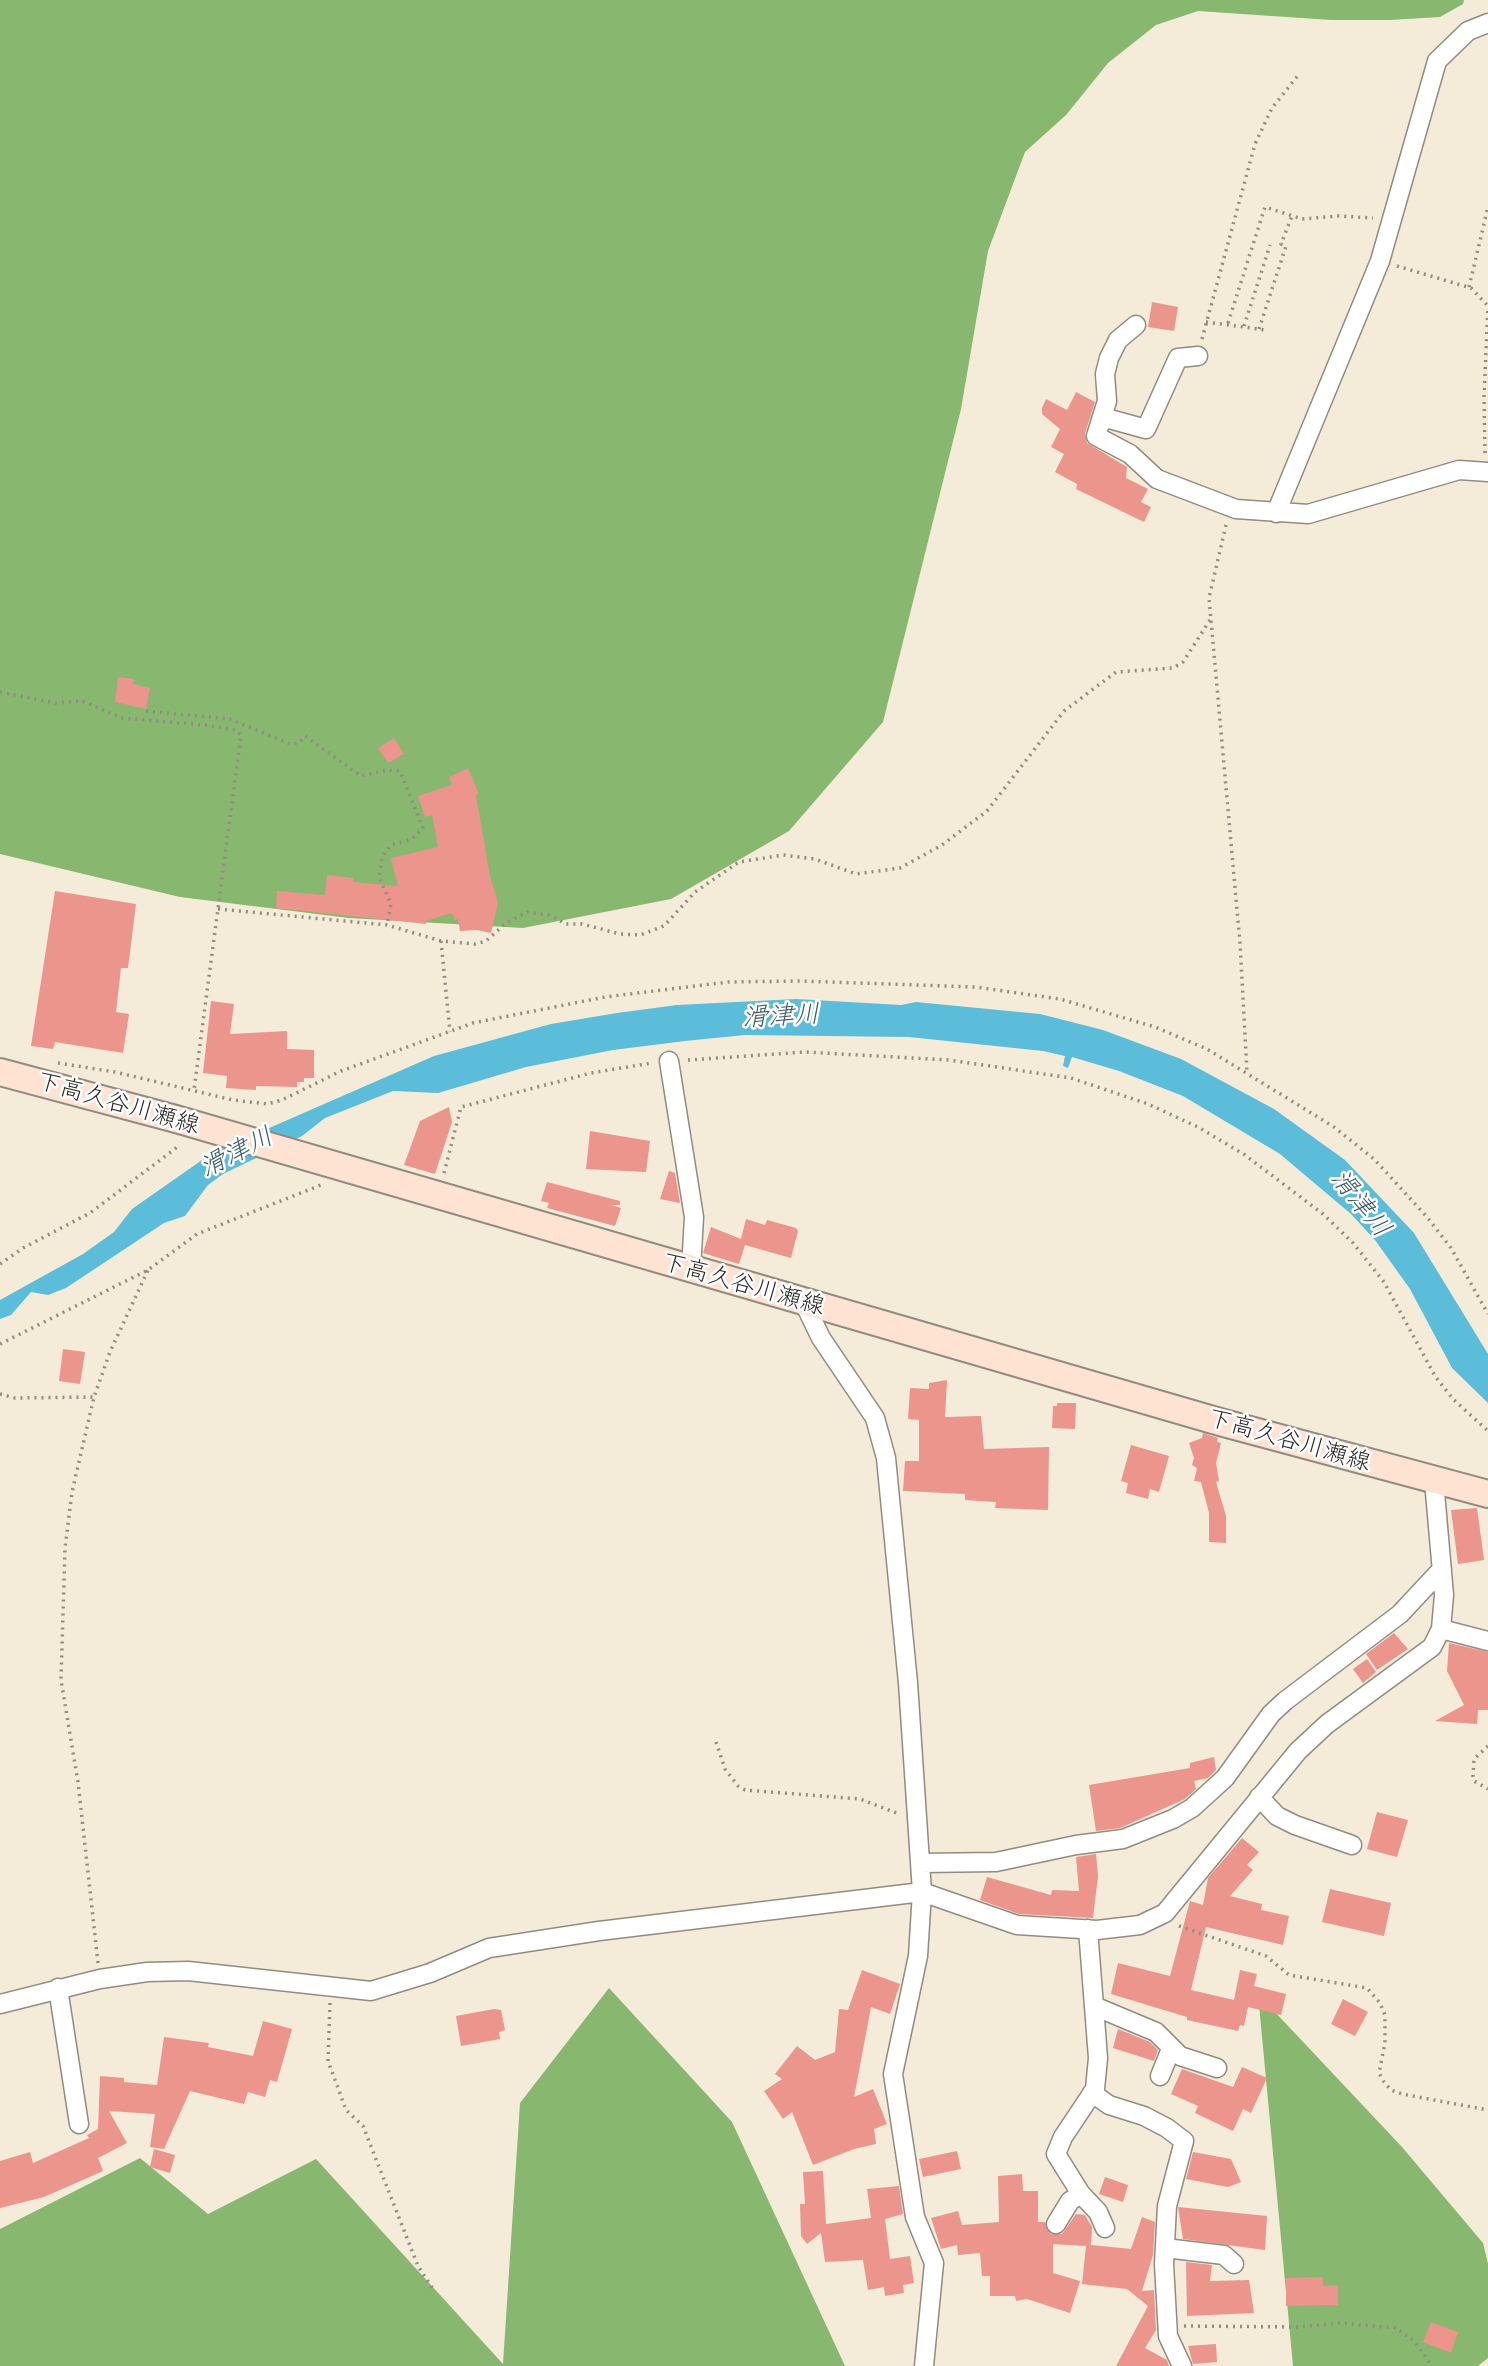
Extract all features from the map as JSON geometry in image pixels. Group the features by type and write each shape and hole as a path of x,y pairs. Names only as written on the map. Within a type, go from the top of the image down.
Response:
{"main road":[{"name":"下高久谷川瀬線","path":"11,1074 176,1119 804,1303 1488,1494"}],"street":[{"path":"1276,513 1380,261 1437,61 1468,31 1488,23"},
{"path":"1136,325 1118,340 1109,358 1105,374 1107,401 1096,436 1130,454 1157,479 1231,508 1308,514 1459,470 1488,472"},
{"path":"1102,417 1146,429 1178,358 1198,356"},
{"path":"669,1061 694,1217 691,1270"},
{"path":"804,1303 821,1338 875,1418 886,1458 908,1684 922,1892 918,1956 893,2074 915,2217 934,2263 924,2366"},
{"path":"0,2004 58,1988 147,1972 188,1971 372,1991 430,1973 489,1948 599,1931 922,1892 1017,1925 1088,1929 1140,1925 1165,1913 1259,1797 1318,1733 1432,1647 1441,1629 1444,1595 1434,1481"},
{"path":"920,1863 996,1862 1065,1847 1123,1839 1173,1819 1192,1808 1225,1778 1271,1714 1399,1614 1442,1569"},
{"path":"1441,1629 1488,1642"},
{"path":"1259,1797 1277,1816 1352,1845"},
{"path":"1088,1929 1098,2059 1092,2093 1063,2137 1056,2154 1081,2194 1098,2212 1105,2228"},
{"path":"58,1988 79,2124"},
{"path":"1094,2006 1156,2032 1180,2056 1217,2068"},
{"path":"1160,2076 1171,2049"},
{"path":"1092,2093 1109,2105 1167,2128 1184,2141 1167,2206 1165,2248 1168,2336 1182,2366"},
{"path":"1056,2224 1070,2201 1081,2194"},
{"path":"1165,2248 1224,2255 1234,2264"}],"path":[{"path":"1198,356 1255,144 1272,108 1300,73"},
{"path":"1228,323 1265,207 1292,216 1315,219 1359,216 1391,225"},
{"path":"1469,287 1488,207"},
{"path":"1259,328 1286,246 1281,244 1292,216"},
{"path":"1244,326 1270,245"},
{"path":"1380,261 1469,287 1488,306 1484,397 1488,472"},
{"path":"1206,322 1266,330"},
{"path":"1231,508 1211,582 1240,943 1247,1072"},
{"path":"218,909 387,925 441,942 475,944 486,942 506,923 527,912 541,912 566,925 582,924 620,934 649,934 664,926 695,891 739,862 797,856 856,874 882,872 911,864 987,811 1063,711 1116,672 1173,668 1183,662 1212,617"},
{"path":"0,692 56,703 82,701 121,718 205,725 235,730 241,735 194,1090"},
{"path":"146,711 230,719 290,744 299,743 305,736 361,776 387,770 400,771 423,828 412,839 391,845 382,857 379,877 391,904 387,925"},
{"path":"441,942 450,1032"},
{"path":"11,1074 37,1064 65,1062 267,1104 282,1100 341,1071 473,1023 605,997 728,982 800,981 976,987 1060,999 1155,1027 1207,1049 1334,1127 1392,1177 1451,1248 1488,1314"},
{"path":"439,1196 461,1107 591,1073 669,1061 805,1052 948,1060 1072,1078 1148,1104 1198,1128 1245,1155 1323,1214 1353,1243 1384,1282 1435,1376 1453,1399 1488,1431"},
{"path":"0,1264 23,1248 90,1213 180,1144 210,1130"},
{"path":"0,1344 148,1270 197,1234 324,1184 337,1167"},
{"path":"100,1979 78,1782 61,1679 65,1548 72,1492 94,1397 110,1353 148,1270"},
{"path":"0,1394 15,1398 94,1397"},
{"path":"716,1742 725,1769 738,1786 746,1790 860,1798 917,1821"},
{"path":"1488,1746 1474,1759 1473,1776 1474,1782 1488,1789"},
{"path":"1157,1917 1266,1956 1289,1975 1367,1988 1380,2003 1385,2015 1385,2043 1379,2073 1391,2090 1488,2110"},
{"path":"330,1987 328,2060 331,2070 346,2110 363,2126 418,2266 433,2290"},
{"path":"1168,2326 1298,2327 1340,2323 1396,2328 1406,2334 1432,2366"}],"green space":[{"path":"0,0 1464,0 1463,4 1440,17 1390,20 1331,20 1198,11 1156,25 1108,63 1066,115 1025,152 988,251 961,409 883,722 789,831 671,899 523,928 349,918 180,897 0,854"},
{"path":"609,1988 732,2122 845,2366 0,2366 0,2229 140,2158 208,2214 316,2159 503,2364 520,2103"},
{"path":"1258,1994 1402,2147 1483,2243 1488,2264 1488,2358 1478,2366 1293,2366"}],"water":[{"name":"滑津川","path":"796,999 901,1005 916,1002 1040,1014 1103,1030 1181,1059 1274,1109 1345,1160 1414,1233 1488,1354 1488,1403 1452,1368 1410,1289 1375,1240 1351,1214 1280,1154 1183,1096 1119,1071 1072,1057 1068,1068 1063,1066 1065,1056 1043,1051 909,1037 745,1035 685,1041 613,1050 526,1067 438,1093 393,1091 325,1118 302,1136 223,1174 208,1185 185,1216 164,1223 66,1288 48,1295 31,1292 11,1315 0,1319 0,1300 83,1254 114,1232 132,1209 212,1153 434,1056 551,1024 617,1013 677,1005"}],"building":[{"path":"1152,302 1178,307 1174,331 1148,327"},
{"path":"1076,392 1095,402 1085,433 1087,443 1127,467 1126,478 1148,489 1141,502 1151,507 1144,522 1076,489 1077,484 1055,472 1064,454 1051,447 1060,429 1042,414 1042,408 1046,399 1067,410"},
{"path":"118,677 134,679 133,684 150,688 146,709 115,702"},
{"path":"394,738 404,754 388,763 378,748"},
{"path":"468,768 479,794 476,795 490,876 498,903 491,933 460,931 458,919 455,920 452,913 426,921 426,924 276,908 277,891 325,895 327,875 353,878 353,882 398,886 391,858 438,847 432,815 425,817 418,796 452,785 449,777"},
{"path":"55,891 136,904 128,968 121,968 116,1012 129,1014 123,1053 55,1042 53,1049 31,1046"},
{"path":"211,1001 234,1004 230,1034 287,1031 287,1049 314,1050 314,1078 304,1078 304,1082 297,1082 297,1087 256,1086 256,1090 226,1088 227,1076 203,1073"},
{"path":"449,1107 452,1122 435,1174 404,1165 420,1121"},
{"path":"590,1131 650,1141 646,1172 586,1169"},
{"path":"669,1171 675,1173 680,1203 660,1199"},
{"path":"547,1182 620,1201 620,1205 611,1205 621,1208 615,1226 547,1208 549,1203 541,1201"},
{"path":"746,1219 765,1225 767,1220 796,1228 798,1231 791,1258 745,1245 739,1264 703,1253 711,1227 741,1239"},
{"path":"63,1349 85,1352 80,1384 59,1381"},
{"path":"947,1380 945,1417 981,1416 984,1449 1049,1447 1048,1510 995,1508 996,1502 965,1500 965,1494 903,1491 905,1461 919,1461 919,1420 908,1419 910,1388 929,1389 929,1383"},
{"path":"1057,1403 1076,1403 1075,1429 1052,1428 1053,1406 1057,1406"},
{"path":"1203,1433 1218,1438 1217,1442 1221,1443 1216,1463 1219,1481 1216,1482 1226,1516 1226,1543 1209,1542 1209,1513 1201,1482 1194,1481 1197,1468 1192,1465 1194,1458 1189,1443 1202,1438"},
{"path":"1131,1445 1169,1456 1159,1492 1150,1489 1148,1499 1126,1493 1128,1483 1121,1481"},
{"path":"1477,1508 1484,1560 1458,1564 1451,1510"},
{"path":"1394,1633 1408,1649 1377,1670 1366,1654"},
{"path":"1449,1643 1488,1652 1488,1710 1478,1710 1477,1724 1435,1721 1464,1705 1447,1671"},
{"path":"1367,1659 1376,1672 1363,1683 1353,1669"},
{"path":"1214,1757 1216,1770 1208,1778 1194,1781 1196,1789 1185,1799 1120,1828 1096,1831 1089,1785 1190,1768 1190,1763"},
{"path":"1377,1812 1408,1820 1397,1857 1367,1849"},
{"path":"1242,1838 1259,1852 1247,1865 1253,1870 1230,1896 1262,1904 1261,1910 1289,1916 1283,1945 1206,1927 1191,1990 1234,2000 1240,1970 1257,1974 1254,1986 1286,1994 1281,2015 1248,2007 1244,2026 1240,2025 1238,2031 1187,2020 1187,2017 1111,1994 1118,1963 1170,1976 1190,1901 1203,1905 1208,1878"},
{"path":"1096,1854 1098,1876 1093,1918 1019,1914 980,1900 987,1877 1051,1895 1052,1890 1079,1891 1076,1857"},
{"path":"1330,1889 1391,1903 1384,1936 1322,1922"},
{"path":"862,1970 900,1984 890,2014 871,2007 854,2097 873,2089 887,2124 874,2129 876,2144 854,2149 813,2165 792,2112 783,2119 764,2091 782,2079 775,2074 797,2046 815,2060 835,2052 839,2009 848,2010"},
{"path":"1343,1999 1368,2012 1355,2036 1331,2024"},
{"path":"501,2010 505,2030 499,2032 500,2039 461,2046 456,2016"},
{"path":"263,2021 292,2029 277,2082 270,2080 265,2097 248,2092 244,2104 190,2091 164,2149 150,2147 155,2114 109,2111 127,2143 98,2158 103,2171 44,2197 0,2208 0,2161 30,2152 33,2163 89,2138 87,2135 98,2129 100,2076 124,2078 124,2082 157,2085 164,2037 209,2043 208,2047 253,2056"},
{"path":"1118,2029 1150,2042 1158,2050 1154,2061 1113,2048"},
{"path":"1242,2067 1267,2078 1251,2113 1243,2109 1233,2131 1195,2113 1198,2106 1171,2094 1182,2069 1233,2087"},
{"path":"154,2149 175,2155 170,2173 150,2167"},
{"path":"957,2151 961,2169 923,2177 919,2159"},
{"path":"1193,2152 1231,2159 1241,2182 1228,2187 1186,2179"},
{"path":"823,2171 826,2224 871,2218 867,2189 899,2186 903,2214 885,2219 890,2259 910,2256 914,2283 903,2285 904,2293 885,2296 884,2287 868,2290 863,2260 825,2262 821,2233 807,2244 801,2236 800,2204 805,2204 803,2172"},
{"path":"1022,2174 1023,2191 1038,2191 1038,2222 1045,2222 1051,2234 1062,2234 1076,2214 1085,2215 1092,2227 1091,2245 1131,2249 1142,2217 1155,2222 1153,2255 1142,2291 1154,2290 1156,2330 1145,2348 1167,2360 1169,2366 1116,2366 1148,2306 1127,2289 1082,2284 1086,2246 1053,2244 1053,2273 1080,2281 1070,2313 1027,2299 1016,2301 1015,2296 990,2296 990,2276 982,2276 980,2253 958,2255 957,2245 941,2249 931,2218 958,2211 962,2225 999,2222 998,2176"},
{"path":"1105,2177 1128,2185 1123,2202 1099,2194"},
{"path":"1178,2207 1267,2216 1265,2250 1183,2239"},
{"path":"1186,2262 1212,2265 1210,2281 1249,2280 1254,2313 1187,2316"},
{"path":"1323,2277 1323,2286 1338,2285 1338,2305 1286,2306 1286,2278"},
{"path":"1431,2322 1458,2332 1451,2353 1423,2342"},
{"path":"1216,2344 1217,2362 1193,2364 1188,2346"}]}
